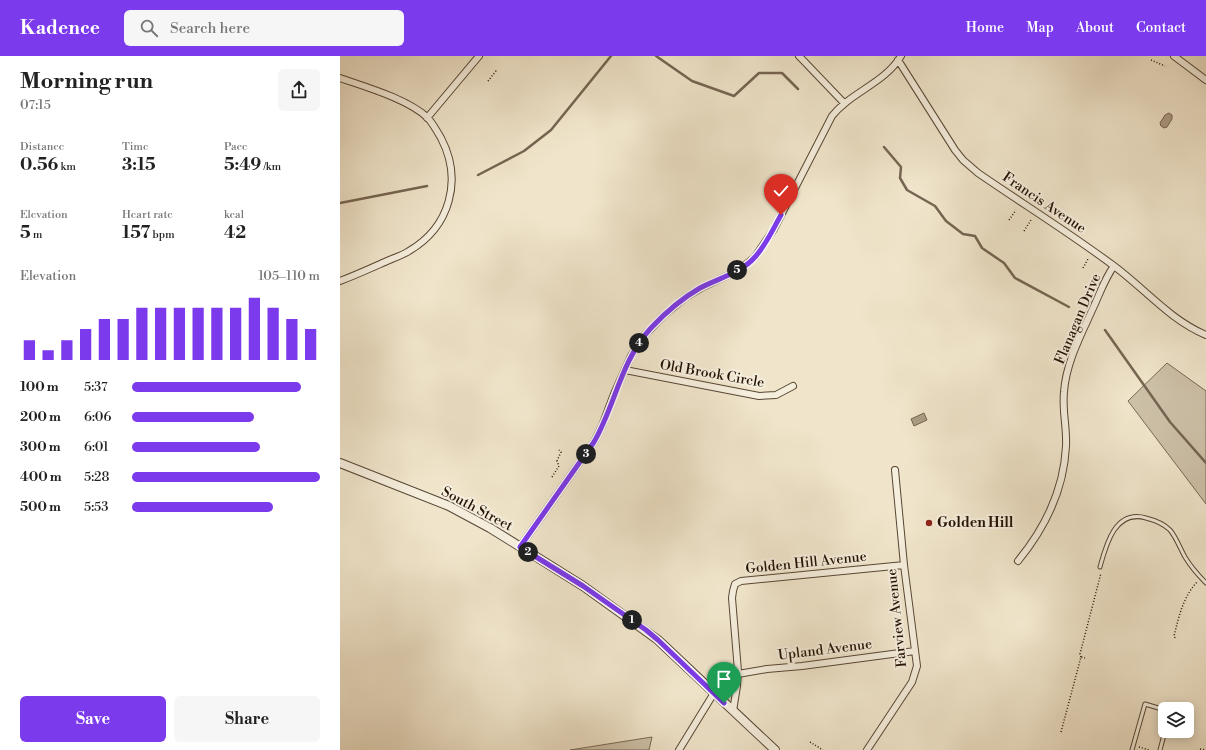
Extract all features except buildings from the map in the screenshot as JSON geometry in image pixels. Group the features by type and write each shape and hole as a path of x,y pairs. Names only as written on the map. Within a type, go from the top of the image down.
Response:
{"street":[{"path":"427,118 479,56"},
{"path":"799,56 844,103"},
{"path":"1174,56 1206,80"},
{"path":"520,547 594,442 631,356 643,337 670,309 693,292 739,270 755,257 774,229 832,116 844,103 879,79 892,68 900,58"},
{"name":"Francis Avenue","path":"900,58 945,136 963,160 978,173 1137,283 1171,315 1185,325 1206,336"},
{"path":"340,78 396,99 415,109 427,118 434,126 445,147 452,172 450,197 443,217 428,237 410,251 340,282"},
{"name":"Flanagan Drive","path":"1018,561 1038,534 1056,499 1064,465 1066,446 1064,404 1066,381 1071,360 1105,282 1114,266"},
{"name":"Old Brook Circle","path":"625,370 759,396 776,395 793,386"},
{"name":"South Street","path":"340,463 449,506 490,528 583,586 658,640 775,750"},
{"name":"Farview Avenue","path":"867,750 913,680 917,666 904,565 895,470"},
{"name":"Golden Hill Avenue","path":"738,674 732,598 735,585 741,581 904,565"},
{"name":"Upland Avenue","path":"738,674 767,669 915,651"},
{"path":"733,712 738,674"},
{"path":"679,750 714,693"}],"lane":[{"path":"1100,567 1106,545 1112,533 1122,522 1130,517 1141,516 1156,521 1169,530 1185,557 1206,583"},
{"path":"1132,750 1145,704 1158,708"},
{"path":"1160,750 1163,738"}],"path":[{"path":"1151,60 1165,66"},
{"path":"488,81 496,71 497,72"},
{"path":"1009,220 1016,210"},
{"path":"1024,231 1031,220"},
{"path":"1082,268 1088,259"},
{"path":"552,476 558,468 556,461 560,451"},
{"path":"1061,732 1101,571 1100,567"},
{"path":"1175,638 1174,636 1182,605 1192,587 1201,578"},
{"path":"1080,658 1085,658"},
{"path":"810,742 823,750"},
{"path":"1144,748 1149,750"},
{"path":"1200,749 1205,750"}],"shaded area":[{"path":"1169,113 1172,115 1172,119 1167,127 1164,128 1160,123 1165,115"},
{"path":"1167,363 1206,391 1206,504 1128,401"},
{"path":"924,413 927,420 914,426 911,419"},
{"path":"652,737 649,750 570,750"}],"waterway":[{"path":"478,175 524,151 551,130 611,56"},
{"path":"656,56 692,81 734,96 759,73 782,73 798,89"},
{"path":"884,147 901,167 900,178 907,190 935,206 946,221 963,234 975,236 982,248 1004,263 1015,278 1069,307"},
{"path":"340,203 427,186"},
{"path":"1105,330 1170,422 1206,463"}],"place":[{"name":"Golden Hill","path":"929,523"}],"route":[{"path":"724,703 646,630 583,586 520,547 594,442 631,356 643,337 662,316 686,297 701,288 739,270 755,257 768,239 781,215"}]}
